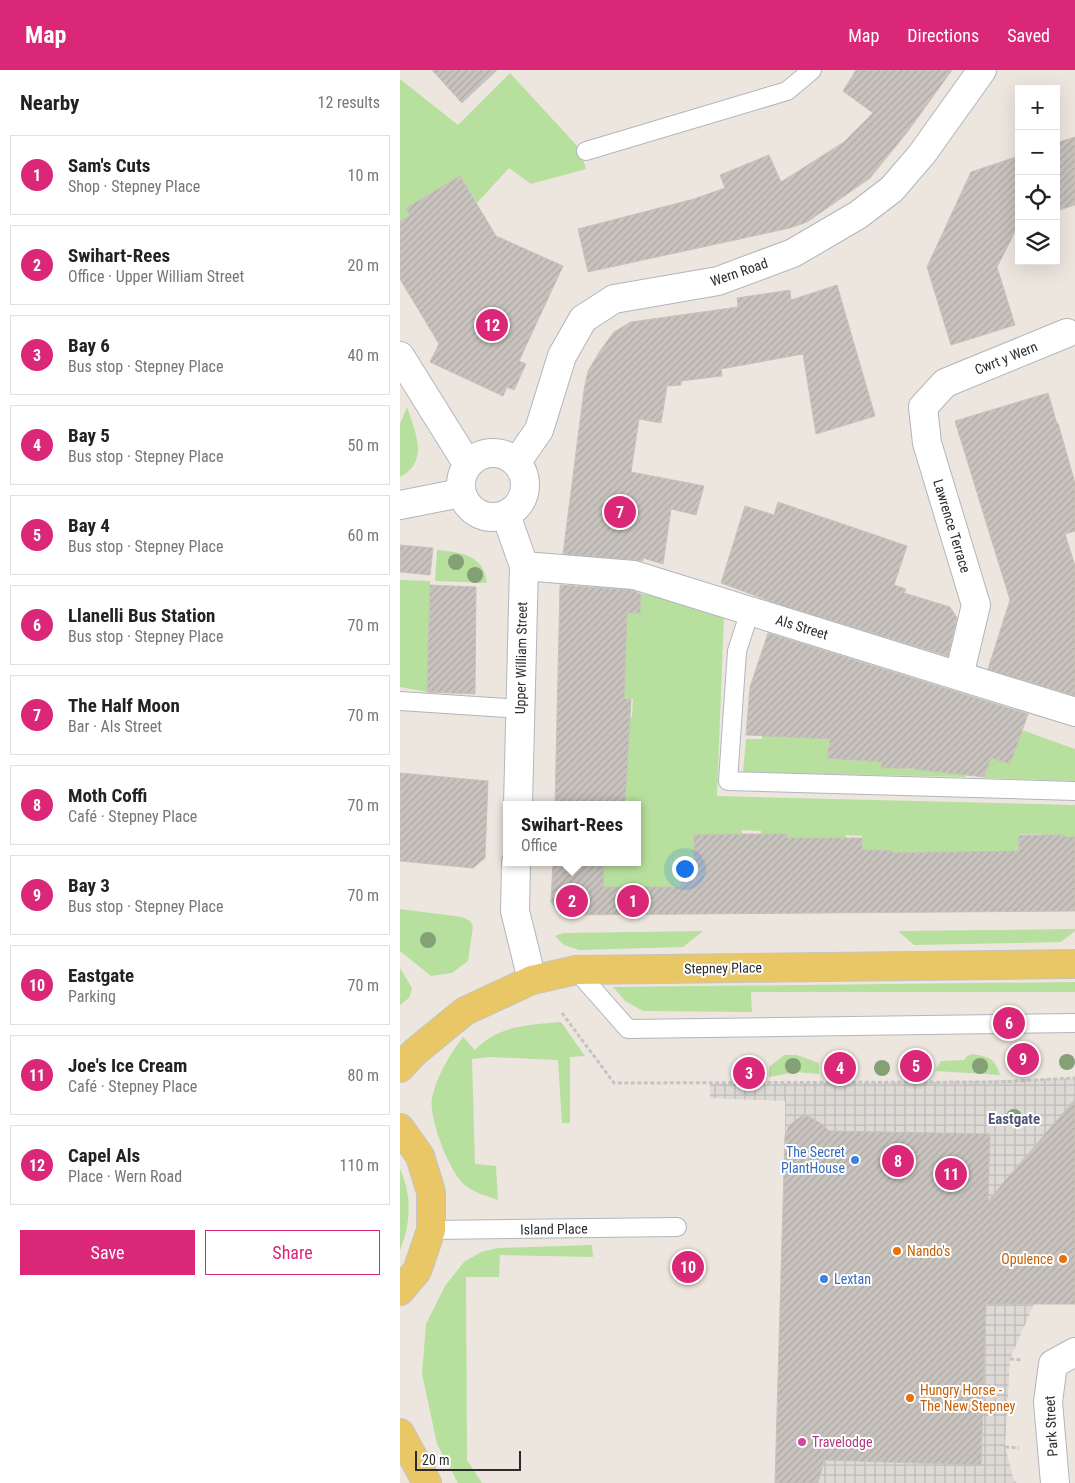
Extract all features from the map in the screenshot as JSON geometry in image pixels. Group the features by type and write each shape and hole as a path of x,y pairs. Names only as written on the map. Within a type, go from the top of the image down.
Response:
{"main road":[{"name":"Stepney Place","path":"400,1068 415,1052 465,1011 532,980 576,970 1075,964"},
{"path":"400,1128 420,1156 431,1192 431,1230 417,1271 400,1291"},
{"path":"400,1433 427,1483"}],"street":[{"name":"Wern Road","path":"516,463 539,430 562,356 583,320 614,299 718,281 792,253 858,215 892,189 922,154 982,70"},
{"name":"Cwrt y Wern","path":"945,383 1067,333"},
{"path":"400,356 468,465"},
{"name":"Lawrence Terrace","path":"945,383 923,407 927,443 976,605 959,676"},
{"path":"497,453 516,463 522,471 525,481 521,501 506,515 495,518 484,516 474,511 466,503 461,493 462,473 468,465 476,457 497,453"},
{"path":"400,505 461,493"},
{"name":"Upper William Street","path":"506,515 524,566 518,801"},
{"name":"Als Street","path":"524,566 634,575 1075,712"},
{"path":"516,866 515,911 532,980"},
{"name":"Park Street","path":"1055,1483 1048,1402 1053,1364 1075,1352"}],"lane":[{"path":"586,151 787,91 812,70"},
{"path":"750,611 736,651 728,781 1075,791"},
{"path":"400,701 520,709"},
{"path":"576,970 628,1029 1075,1023"},
{"name":"Island Place","path":"431,1230 677,1227"}],"path":[{"path":"562,1013 614,1083 996,1082 1075,1078"}],"green space":[{"path":"510,73 580,149 586,169 531,184 509,168 477,203 460,176 406,208 410,215 400,221 400,79 458,125"},
{"path":"407,407 414,426 418,455 409,471 400,477 400,424"},
{"path":"437,550 455,552 470,557 481,566 487,583 435,581"},
{"path":"400,580 430,581 427,692 400,687"},
{"path":"641,594 653,595 724,616 717,796 1075,805 1075,837 1065,872 1064,835 1049,835 1042,873 1041,834 1019,834 1020,878 922,852 902,853 902,877 893,877 892,851 871,851 862,875 862,836 846,835 845,877 837,838 819,838 760,874 761,831 742,830 740,873 733,835 694,835 694,872 681,887 591,887 584,877 604,877 604,866 641,866 641,801 586,799 623,717 632,717 633,699 591,697 597,611 640,613"},
{"path":"764,692 833,711 827,757 858,722 856,761 869,761 873,728 885,732 881,767 900,736 906,769 922,770 929,745 971,751 965,777 743,772 746,739 762,739"},
{"path":"1022,730 1075,749 1075,781 984,778 991,758 1010,763"},
{"path":"400,909 462,917 470,921 473,926 468,961 452,973 431,976 400,951"},
{"path":"1075,929 1061,942 914,945 898,931"},
{"path":"703,931 683,947 579,950 564,945 555,936 563,933"},
{"path":"400,968 412,988 409,998 400,1005"},
{"path":"1075,982 1075,992 751,992 752,1012 643,1011 625,1001 613,987"},
{"path":"561,1022 585,1056 570,1057 570,1123 562,1123 558,1060 490,1057 472,1059 475,1164 496,1166 498,1200 473,1191 460,1180 453,1170 433,1118 432,1098 444,1066 463,1037 475,1050 484,1042 504,1031 526,1026"},
{"path":"972,1054 990,1059 996,1065 1000,1075 935,1071 941,1061 964,1060"},
{"path":"784,1055 797,1055 819,1063 819,1074 796,1072 769,1077 769,1067"},
{"path":"400,1169 407,1189 409,1210 404,1240 400,1250"},
{"path":"592,1245 593,1257 500,1255 499,1277 466,1277 467,1460 482,1483 458,1483 437,1444 422,1374 426,1324 445,1286 464,1262 481,1252 498,1248"}],"shaded area":[{"path":"1075,1078 1075,1106 1069,1107 1038,1143 1033,1161 1034,1304 1010,1359 1005,1447 1014,1480 1017,1483 818,1483 819,1460 981,1465 989,1135 829,1131 813,1119 796,1120 789,1126 785,1135 785,1101 710,1098 710,1084 935,1082"}],"building":[{"path":"432,70 497,70 462,103"},
{"path":"856,70 952,70 908,131 870,178 807,222 790,228 588,272 578,229 694,199 725,188 720,175 769,155 781,182 844,142 873,113 843,91"},
{"path":"1075,137 1075,205 1060,210 1060,175 1060,142"},
{"path":"1015,157 1015,232 997,267 1015,325 951,345 927,267 971,172"},
{"path":"460,176 496,236 563,266 519,361 526,364 514,390 507,387 503,396 430,362 439,344 400,279 400,221 410,215 406,208"},
{"path":"837,285 875,416 816,434 803,354 721,369 722,376 681,381 681,385 667,386 661,423 639,419 631,472 704,486 696,515 671,509 663,564 643,558 643,561 563,554 588,371 614,332 631,322 738,307 737,298 790,290 791,300"},
{"path":"1048,393 1075,483 1075,531 1065,534 1075,566 1075,696 988,669 1010,600 955,421"},
{"path":"778,502 907,546 894,585 906,589 904,593 950,607 957,618 948,656 778,604 721,583 745,506 774,515"},
{"path":"400,545 433,548 430,575 400,572"},
{"path":"430,585 476,587 475,694 427,692"},
{"path":"560,585 631,590 641,594 640,613 627,613 624,699 631,699 625,801 555,801"},
{"path":"768,633 1028,714 1010,764 991,758 984,777 905,768 881,768 882,762 827,758 830,739 746,735 750,687"},
{"path":"400,773 488,781 485,858 473,868 400,861"},
{"path":"787,834 787,838 862,838 862,850 892,851 892,853 1019,851 1019,835 1064,835 1064,837 1075,837 1075,911 561,915 551,902 553,866 604,866 603,887 681,887 681,872 694,872 694,835"},
{"path":"1075,1099 1075,1304 986,1304 981,1465 824,1460 818,1483 775,1483 785,1135 789,1126 804,1114 822,1124 829,1131 990,1134 988,1201"}],"place":[{"name":"Capel Als","path":"492,325"},
{"name":"The Half Moon","path":"620,512"},
{"name":"Swihart-Rees","path":"572,901"},
{"name":"Sam's Cuts","path":"633,901"},
{"name":"Llanelli Bus Station","path":"1009,1023"},
{"name":"Bay 3","path":"1023,1059"},
{"name":"Bay 4","path":"916,1066"},
{"name":"Bay 5","path":"840,1068"},
{"name":"Bay 6","path":"749,1073"},
{"name":"The Secret PlantHouse","path":"855,1160"},
{"name":"Moth Coffi","path":"898,1161"},
{"name":"Joe's Ice Cream","path":"951,1174"},
{"name":"Nando's","path":"897,1251"},
{"name":"Opulence","path":"1063,1259"},
{"name":"Eastgate","path":"688,1267"},
{"name":"Lextan","path":"824,1279"},
{"name":"Hungry Horse - The New Stepney","path":"910,1398"},
{"name":"Travelodge","path":"802,1442"}],"district":[{"name":"Eastgate","path":"1014,1119"}]}
